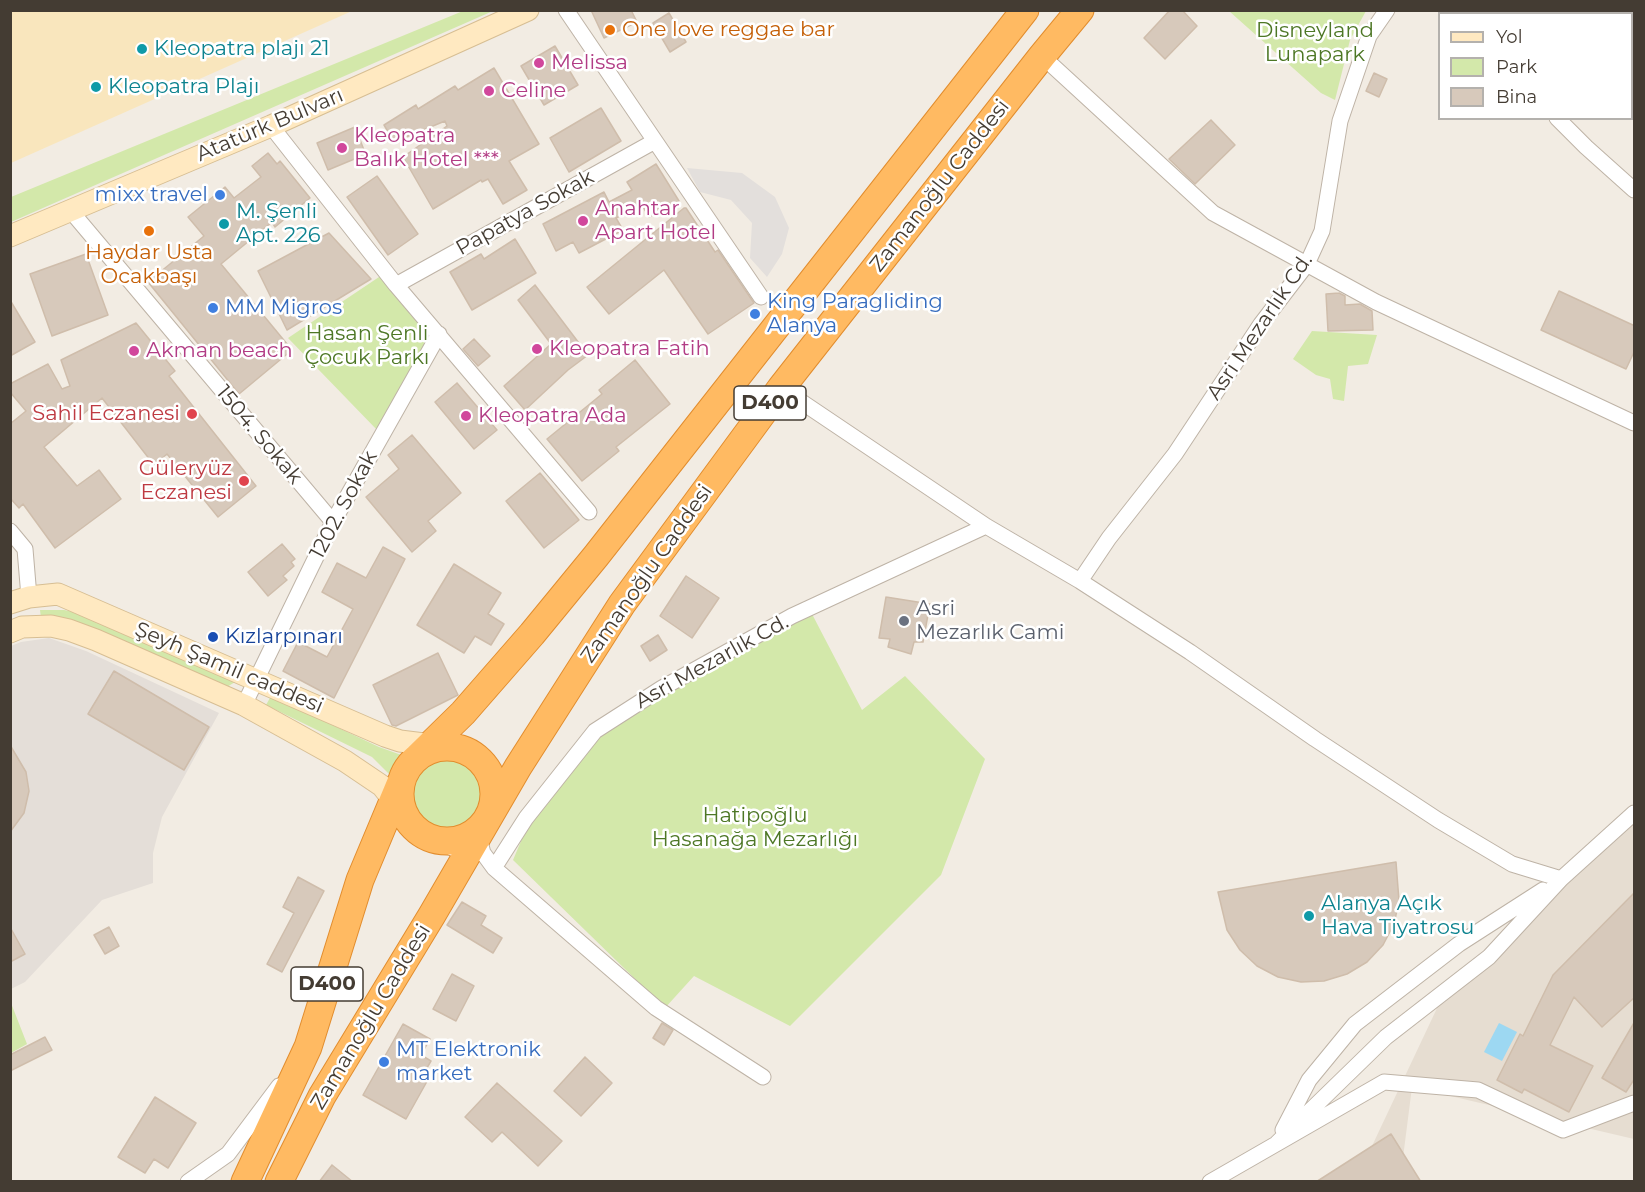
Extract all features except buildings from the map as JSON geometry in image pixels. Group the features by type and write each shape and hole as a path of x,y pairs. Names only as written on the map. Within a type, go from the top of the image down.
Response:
{"highway":[{"name":"Zamanoğlu Caddesi","path":"399,798 407,768 432,750 589,565 1025,10"},
{"name":"Zamanoğlu Caddesi","path":"279,1182 322,1096 518,767 622,604 781,388 1080,10"},
{"path":"432,750 464,750 477,758 488,770 493,785 494,801 478,835"},
{"path":"399,798 411,826 423,836 437,841 453,842 467,837 480,828 478,835"},
{"name":"D400","path":"245,1182 308,1047 360,880 399,798"}],"main road":[{"name":"Atatürk Bulvarı","path":"10,236 271,126 528,10"},
{"name":"Şeyh Şamil caddesi","path":"20,600 58,594 385,736 432,750"},
{"path":"16,630 20,600"},
{"name":"Şeyh Şamil caddesi","path":"16,630 51,626 96,640 244,705 345,761 399,798"}],"street":[{"path":"566,10 762,297"},
{"name":"Asri Mezarlık Cd.","path":"1080,580 1109,538 1175,454 1261,324 1307,264 1322,231 1340,121 1369,36 1387,10"},
{"path":"1042,56 1213,213 1376,302 1635,423"},
{"path":"1559,120 1635,190"},
{"path":"271,126 396,285 589,512"},
{"name":"Papatya Sokak","path":"396,285 655,141"},
{"name":"1504. Sokak","path":"70,210 333,522"},
{"name":"1202. Sokak","path":"244,705 333,522 439,334"},
{"path":"781,388 986,526 1080,580 1190,652 1315,739 1438,820 1512,864 1561,879"},
{"name":"Asri Mezarlık Cd.","path":"494,868 526,818 595,731 662,688 792,616 986,526"},
{"path":"10,531 25,549 20,600"},
{"path":"1277,1143 1386,1037 1490,957 1561,879 1635,813"},
{"path":"437,841 478,835"},
{"path":"478,835 494,868"},
{"path":"478,835 483,853 494,868 656,1008 763,1077"},
{"path":"1277,1143 1309,1080 1355,1024 1459,944 1561,879"},
{"path":"188,1182 228,1155 308,1047"},
{"path":"1210,1182 1384,1082 1478,1090 1563,1130 1635,1103"}],"shaded area":[{"path":"687,168 742,173 775,197 789,228 782,254 767,277 750,258 752,223 731,200 700,192"},
{"path":"49,638 86,651 219,713 162,817 153,853 153,883 102,900 25,982 11,989 11,646 21,642"},
{"path":"1634,821 1634,1139 1412,1087 1400,1181 1355,1182 1447,987"}],"green space":[{"path":"463,11 493,11 11,222 11,197"},
{"name":"Disneyland Lunapark","path":"1229,11 1366,11 1350,40 1335,100 1321,93"},
{"name":"Hasan Şenli Çocuk Parkı","path":"382,275 433,335 378,431 288,338"},
{"path":"1312,331 1377,335 1368,364 1348,366 1344,401 1333,399 1330,379 1316,375 1293,359"},
{"path":"40,610 64,610 88,615 235,682 227,687 82,624 61,618 41,618"},
{"name":"Hatipoğlu Hasanağa Mezarlığı","path":"812,614 862,710 905,676 985,759 941,875 790,1026 694,976 665,1008 513,860 524,834 591,744 622,719 712,663"},
{"path":"271,696 379,747 407,757 391,776 372,757 266,705"},
{"path":"447,760 460,763 471,770 478,781 481,794 478,807 471,818 460,825 447,828 434,825 423,818 416,807 413,794 416,781 423,770 434,763"},
{"path":"11,1003 27,1044 10,1053"}],"sand":[{"name":"Kleopatra Plajı","path":"11,10 351,10 352,11 11,163"}],"water":[{"path":"1499,1023 1517,1032 1502,1061 1484,1052"}],"place":[{"name":"One love reggae bar","path":"610,30"},
{"name":"Kleopatra plajı 21","path":"142,49"},
{"name":"Melissa","path":"539,63"},
{"name":"Kleopatra Plajı","path":"96,87"},
{"name":"Celine","path":"489,91"},
{"name":"Kleopatra Balık Hotel ***","path":"342,148"},
{"name":"mixx travel","path":"220,195"},
{"name":"Anahtar Apart Hotel","path":"583,221"},
{"name":"M. Şenli Apt. 226","path":"224,224"},
{"name":"Haydar Usta Ocakbaşı","path":"149,231"},
{"name":"MM Migros","path":"213,308"},
{"name":"King Paragliding Alanya","path":"755,314"},
{"name":"Kleopatra Fatih","path":"537,349"},
{"name":"Akman beach","path":"134,351"},
{"name":"Sahil Eczanesi","path":"192,414"},
{"name":"Kleopatra Ada","path":"466,416"},
{"name":"Güleryüz Eczanesi","path":"244,481"},
{"name":"Asri Mezarlık Cami","path":"904,621"},
{"name":"Kızlarpınarı","path":"213,637"},
{"name":"Alanya Açık Hava Tiyatrosu","path":"1309,916"},
{"name":"MT Elektronik market","path":"384,1062"}]}
